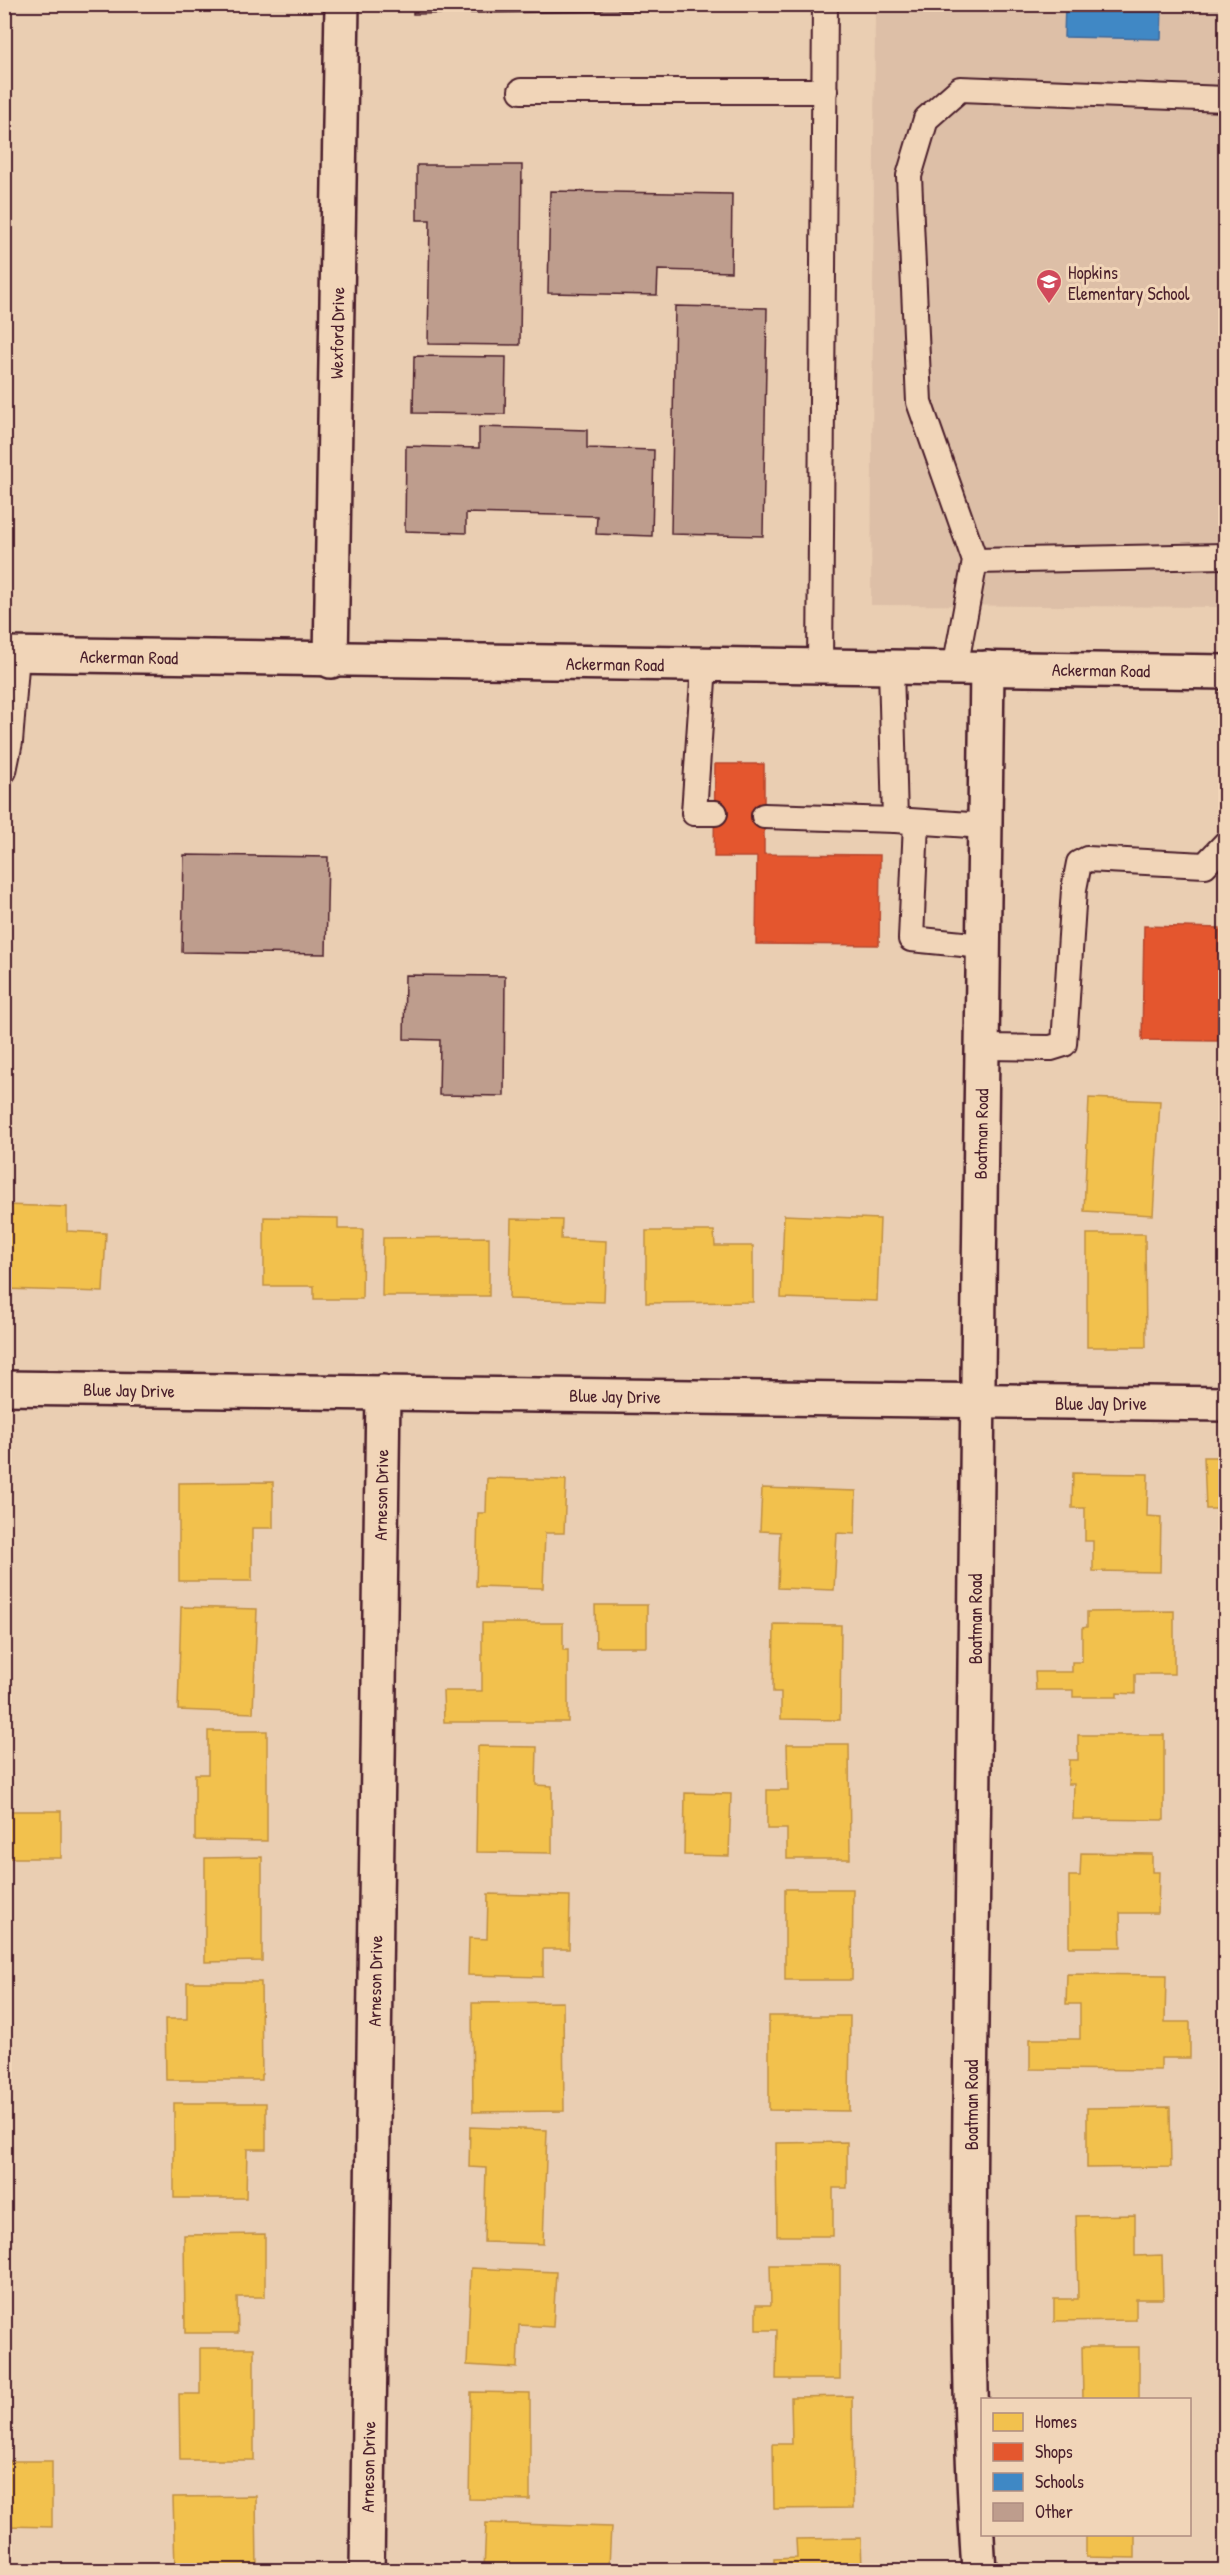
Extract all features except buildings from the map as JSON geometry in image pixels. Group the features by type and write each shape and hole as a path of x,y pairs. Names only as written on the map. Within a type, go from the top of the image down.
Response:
{"street":[{"name":"Wexford Drive","path":"331,660 342,4"},
{"name":"Ackerman Road","path":"11,654 1226,672"},
{"name":"Boatman Road","path":"979,2571 975,2514 970,2302 977,1402 987,668"},
{"name":"Blue Jay Drive","path":"4,1388 1226,1404"},
{"name":"Arneson Drive","path":"367,2571 383,1392"}],"lane":[{"path":"820,667 825,4"},
{"path":"955,668 975,561 919,402 909,176 926,119 960,89 1226,99"},
{"path":"521,91 825,91"},
{"path":"975,561 1226,556"},
{"path":"4,771 10,742 11,654"},
{"path":"704,665 694,813 715,813"},
{"path":"891,667 905,821 911,939 983,946"},
{"path":"764,816 985,826"},
{"path":"982,1047 1051,1048 1064,1044 1074,890 1079,863 1087,860 1205,865 1226,843"}],"shaded area":[{"name":"Hopkins Elementary School","path":"875,5 1225,5 1225,607 871,605"}],"place":[{"name":"Hopkins Elementary School","path":"1049,305"}]}
